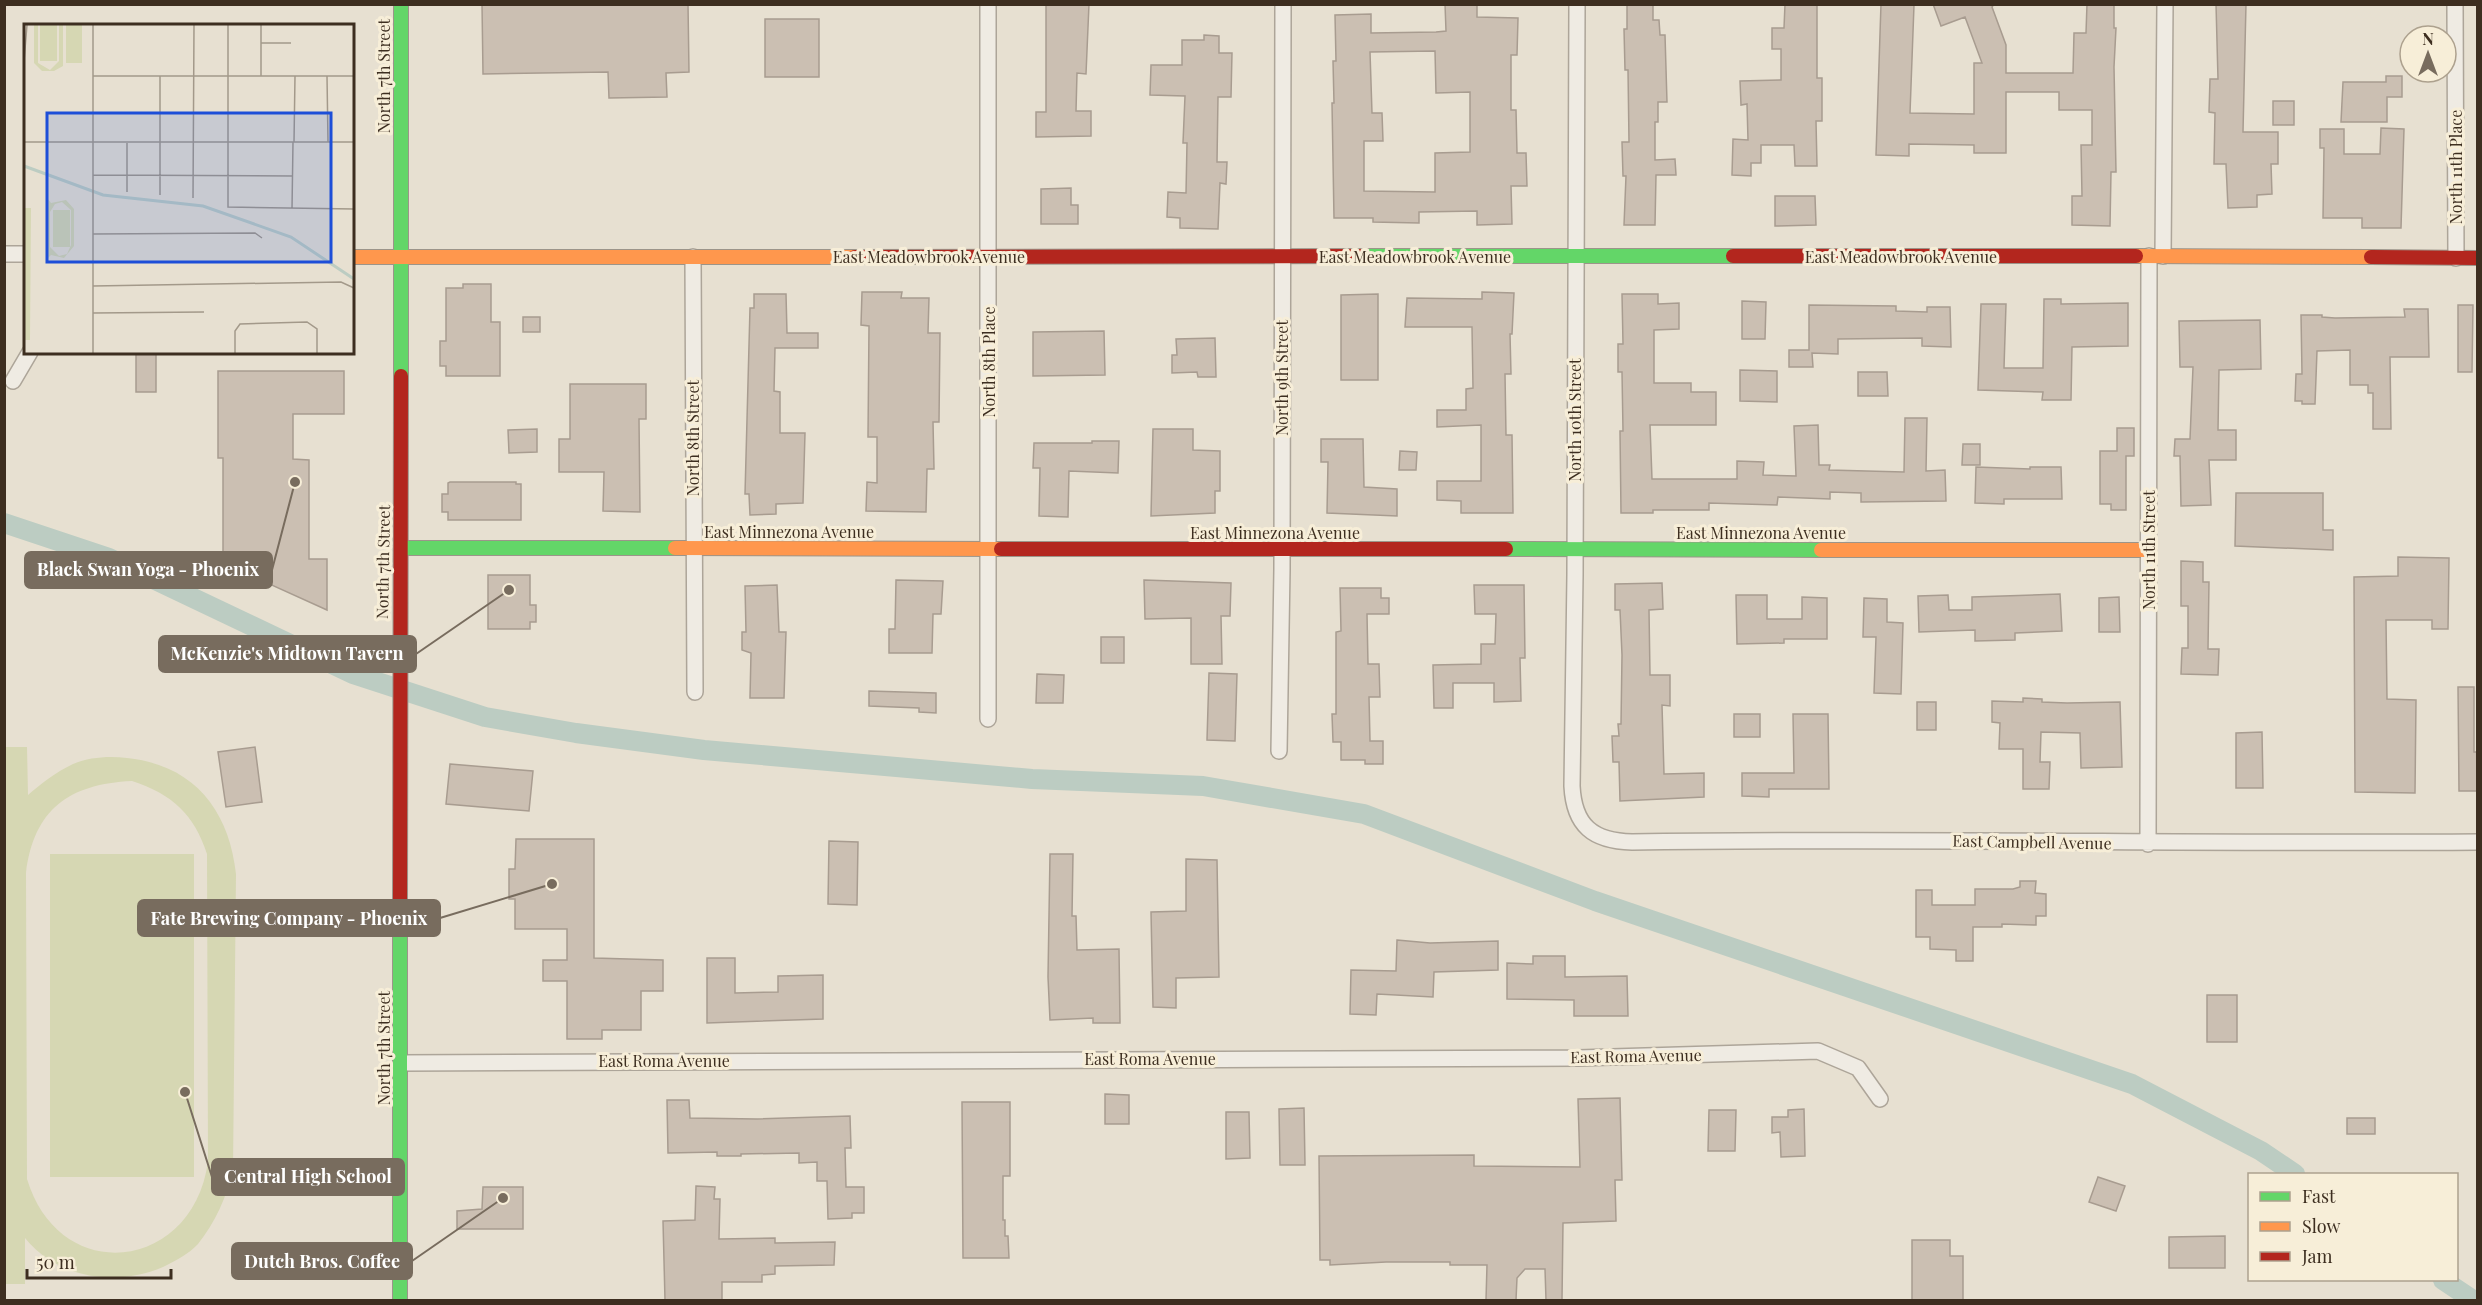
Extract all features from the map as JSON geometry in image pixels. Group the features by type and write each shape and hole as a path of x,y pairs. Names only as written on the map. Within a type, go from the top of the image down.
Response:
{"street":[{"name":"North 7th Street","path":"399,1300 401,4"},
{"name":"North 8th Place","path":"988,4 988,719"},
{"name":"North 9th Street","path":"1279,751 1282,549 1283,4"},
{"name":"North 10th Street","path":"1577,4 1572,786 1578,815 1590,831"},
{"name":"North 11th Street","path":"2148,844 2149,550 2165,4"},
{"name":"North 11th Place","path":"2455,4 2456,258"},
{"path":"4,254 24,254"},
{"name":"East Meadowbrook Avenue","path":"354,257 2156,256 2478,258"},
{"name":"North 8th Street","path":"693,257 694,692"},
{"path":"13,381 29,354"},
{"name":"East Minnezona Avenue","path":"400,548 2149,550"},
{"name":"East Campbell Avenue","path":"1590,831 1612,842 1778,840 2148,844 2478,842"},
{"name":"East Roma Avenue","path":"401,1063 1578,1058 1818,1051 1858,1068 1880,1099"}],"green space":[{"path":"4,747 27,747 28,795 61,771 86,760 113,757 151,762 189,781 204,795 216,811 232,851 236,874 233,1170 224,1199 204,1236 186,1254 163,1267 127,1277 89,1275 54,1263 25,1238 25,1284 5,1284","holes":["132,781 146,786 180,807 202,840 207,854 208,1161 198,1198 178,1226 153,1244 125,1252 95,1250 67,1238 44,1214 27,1179 26,873 30,851 37,832 46,817 58,804 90,788 110,783"]},
{"path":"50,854 194,854 194,1177 50,1177"}],"building":[{"path":"482,4 688,4 689,72 666,73 667,97 609,98 608,72 483,74"},
{"path":"1046,4 1089,4 1086,74 1077,73 1076,111 1091,111 1091,136 1036,137 1036,112 1046,112"},
{"path":"1445,4 1477,4 1477,17 1518,18 1517,55 1511,55 1511,110 1516,110 1517,153 1526,153 1527,186 1511,186 1512,224 1477,225 1477,211 1419,212 1419,223 1373,222 1373,218 1334,218 1332,103 1334,103 1333,61 1336,61 1335,15 1371,14 1371,33 1446,31","holes":["1435,51 1436,93 1470,92 1470,152 1435,153 1435,192 1364,191 1364,141 1383,141 1382,113 1372,113 1370,52"]},
{"path":"1627,4 1653,4 1653,20 1659,20 1660,35 1665,35 1667,102 1658,102 1658,122 1655,122 1655,160 1675,159 1676,175 1656,175 1655,225 1624,225 1626,176 1623,176 1622,142 1629,142 1628,70 1625,70 1624,29 1627,29"},
{"path":"1785,4 1817,4 1817,78 1822,78 1822,121 1816,121 1817,166 1795,166 1794,145 1761,145 1761,163 1751,163 1751,176 1732,175 1733,139 1748,140 1747,104 1741,105 1740,81 1781,80 1781,49 1772,49 1772,28 1784,28"},
{"path":"1881,4 1914,5 1910,113 1974,114 1974,63 1982,63 1965,17 1941,26 1933,4 1994,4 1992,7 2006,45 2006,73 2073,73 2074,33 2086,33 2087,4 2114,4 2116,172 2111,172 2110,226 2072,225 2072,196 2082,196 2081,145 2092,145 2092,110 2059,110 2059,92 2006,92 2006,153 1974,153 1974,145 1909,144 1909,156 1876,155"},
{"path":"2216,4 2246,4 2243,132 2278,132 2278,164 2271,164 2272,194 2257,195 2257,207 2228,208 2226,164 2214,164 2215,113 2209,112 2210,79 2218,79"},
{"path":"765,19 819,19 819,77 765,77"},
{"path":"1204,35 1219,36 1219,53 1232,53 1231,97 1218,97 1217,162 1227,162 1226,184 1220,183 1218,229 1180,228 1180,218 1167,217 1168,192 1186,193 1187,143 1183,143 1185,96 1150,95 1151,65 1182,65 1182,40 1204,40"},
{"path":"2386,76 2398,76 2398,84 2402,84 2402,97 2387,97 2387,122 2341,122 2343,82 2386,82"},
{"path":"2273,101 2294,101 2294,125 2273,125"},
{"path":"2381,128 2404,129 2401,228 2362,228 2362,218 2323,218 2324,148 2320,148 2320,129 2344,129 2344,154 2380,154"},
{"path":"1071,188 1071,205 1078,205 1078,224 1041,224 1041,189"},
{"path":"1775,196 1815,196 1816,225 1775,226"},
{"path":"463,284 491,284 491,322 500,322 500,376 446,376 446,366 440,366 440,341 446,341 446,288 463,288"},
{"path":"862,292 902,292 901,298 929,298 928,333 940,333 939,422 933,422 934,469 927,469 926,512 866,511 867,482 877,483 877,437 868,437 869,326 861,325"},
{"path":"1482,292 1514,293 1512,334 1510,334 1511,374 1505,374 1506,435 1512,435 1513,513 1461,513 1461,501 1437,500 1437,481 1481,481 1481,425 1437,427 1437,410 1466,410 1466,389 1473,388 1472,327 1405,327 1407,298 1482,299"},
{"path":"754,294 786,294 787,333 818,333 818,348 775,348 774,391 780,392 780,433 805,433 803,503 776,504 776,514 750,515 749,494 745,494 750,308 754,308"},
{"path":"1378,294 1378,380 1341,380 1341,295"},
{"path":"1622,294 1658,294 1658,304 1679,303 1679,329 1654,330 1654,383 1691,383 1691,392 1716,392 1716,425 1650,425 1652,479 1737,479 1737,461 1764,462 1763,475 1796,476 1794,426 1818,425 1819,465 1830,465 1829,470 1904,472 1905,418 1927,418 1926,471 1945,470 1946,501 1861,502 1861,493 1830,492 1830,499 1778,497 1777,505 1709,503 1709,510 1653,510 1653,513 1621,513 1622,372 1618,372 1618,344 1623,344"},
{"path":"2044,299 2061,299 2061,304 2128,303 2128,346 2072,347 2071,400 2042,400 2043,392 1978,390 1981,304 2006,304 2004,368 2043,368"},
{"path":"1742,301 1766,302 1765,339 1742,339"},
{"path":"1809,305 1896,306 1896,311 1927,312 1927,307 1950,307 1951,347 1922,346 1922,338 1838,339 1838,354 1812,353 1813,367 1789,367 1789,350 1809,350"},
{"path":"2458,305 2473,305 2472,372 2458,372"},
{"path":"2404,309 2428,309 2429,357 2390,357 2391,429 2373,429 2373,393 2368,393 2368,385 2350,385 2350,350 2317,351 2315,404 2302,404 2302,401 2295,401 2296,374 2302,374 2301,315 2322,315 2322,317 2335,318 2405,317"},
{"path":"523,317 540,317 540,332 523,332"},
{"path":"2260,320 2261,369 2219,370 2218,430 2236,430 2236,460 2209,460 2211,505 2181,506 2180,456 2174,456 2175,439 2190,439 2193,367 2180,367 2179,321"},
{"path":"1104,331 1105,375 1033,376 1033,332"},
{"path":"1215,338 1216,377 1198,377 1197,372 1172,373 1172,355 1177,355 1176,339"},
{"path":"136,354 156,354 156,392 136,392"},
{"path":"1740,370 1777,371 1777,402 1740,401"},
{"path":"218,371 344,371 344,414 293,414 293,459 309,460 309,559 327,559 327,610 223,563 223,458 218,458"},
{"path":"1858,372 1887,372 1888,396 1858,396"},
{"path":"570,384 646,384 646,419 639,419 640,512 603,511 604,472 559,472 559,439 570,439"},
{"path":"2117,428 2134,428 2134,456 2126,456 2126,510 2111,510 2111,504 2100,504 2100,451 2117,451"},
{"path":"537,429 537,452 509,453 508,430"},
{"path":"1153,429 1193,429 1193,450 1220,451 1220,491 1215,491 1215,513 1151,516"},
{"path":"1321,439 1363,439 1364,487 1397,489 1397,516 1327,513 1328,462 1321,462"},
{"path":"1092,441 1119,441 1118,473 1069,471 1068,517 1039,516 1040,468 1033,468 1034,443 1092,443"},
{"path":"1963,444 1980,444 1980,465 1962,465"},
{"path":"1400,451 1417,452 1416,470 1399,470"},
{"path":"1976,467 2030,469 2030,467 2061,467 2062,499 2004,499 2004,504 1975,503"},
{"path":"516,482 516,484 521,484 521,520 448,520 448,512 442,512 442,494 448,494 448,483"},
{"path":"2236,493 2323,493 2323,530 2333,530 2333,550 2235,546"},
{"path":"2398,557 2449,558 2448,629 2432,629 2432,620 2386,620 2387,699 2416,700 2415,793 2355,792 2354,577 2398,576"},
{"path":"2181,561 2203,562 2203,582 2209,582 2208,649 2219,649 2218,675 2181,674 2182,648 2188,648 2188,606 2181,606"},
{"path":"488,575 530,575 530,605 536,605 536,622 530,622 530,629 488,629"},
{"path":"896,580 943,581 941,614 933,614 932,653 889,653 889,629 895,629"},
{"path":"1144,580 1231,583 1230,616 1221,616 1222,664 1191,664 1191,618 1145,619"},
{"path":"1662,583 1663,609 1649,610 1650,675 1670,675 1670,706 1662,705 1664,774 1704,773 1704,797 1620,801 1619,762 1613,762 1612,736 1619,736 1618,724 1621,724 1622,655 1620,610 1615,610 1615,584"},
{"path":"777,585 779,632 786,632 784,698 750,698 751,653 742,650 742,632 746,632 745,586"},
{"path":"1474,585 1524,585 1525,658 1520,658 1521,701 1494,702 1494,683 1453,683 1453,708 1434,708 1433,665 1481,664 1481,644 1495,644 1496,614 1475,614"},
{"path":"1340,588 1381,588 1381,598 1389,598 1389,614 1367,614 1368,664 1379,664 1380,697 1369,697 1370,741 1383,741 1383,764 1365,764 1365,760 1341,760 1341,742 1333,742 1332,714 1336,714 1336,632 1341,631"},
{"path":"2060,594 2062,631 2015,633 2015,640 1975,641 1975,630 1919,632 1918,596 1948,595 1949,610 1972,610 1972,597"},
{"path":"1736,595 1767,595 1767,619 1802,619 1802,597 1827,598 1827,639 1784,639 1784,643 1737,644"},
{"path":"2119,597 2120,632 2099,632 2099,598"},
{"path":"1864,598 1887,599 1887,622 1903,623 1901,694 1874,693 1876,637 1863,637"},
{"path":"1101,637 1124,637 1124,663 1101,663"},
{"path":"1209,673 1237,674 1235,741 1207,740"},
{"path":"1037,674 1064,675 1063,703 1036,703"},
{"path":"2458,687 2474,687 2474,752 2478,752 2478,791 2459,791"},
{"path":"869,691 936,693 936,713 919,712 919,708 869,706"},
{"path":"2023,698 2042,699 2042,702 2120,702 2122,767 2081,768 2080,733 2041,732 2040,762 2050,762 2049,789 2023,789 2023,749 1999,749 2000,723 1992,722 1992,701 2023,702"},
{"path":"1917,702 1936,702 1936,730 1917,730"},
{"path":"1734,714 1760,714 1760,737 1734,737"},
{"path":"1793,714 1828,714 1829,789 1769,789 1769,797 1742,796 1742,773 1794,773"},
{"path":"2262,732 2263,788 2236,788 2236,733"},
{"path":"255,747 262,802 226,807 218,752"},
{"path":"450,764 533,771 529,811 446,804"},
{"path":"516,839 594,839 594,958 663,960 663,991 641,991 641,1030 602,1030 602,1039 567,1039 567,981 543,981 543,960 567,960 567,929 515,929 515,899 509,899 509,869 515,869"},
{"path":"829,841 858,842 857,905 828,904"},
{"path":"1050,854 1073,854 1072,916 1076,916 1077,950 1119,949 1120,1023 1093,1023 1093,1018 1050,1020 1048,977"},
{"path":"1186,859 1217,860 1219,977 1176,978 1176,1008 1153,1007 1151,912 1186,911"},
{"path":"2020,881 2036,881 2035,893 2046,894 2046,916 2036,916 2036,925 2002,924 2002,927 1973,927 1973,961 1956,961 1956,950 1930,949 1930,937 1916,937 1916,890 1932,890 1932,905 1975,905 1975,889 2013,889 2020,887"},
{"path":"1397,940 1430,943 1498,941 1498,970 1434,972 1433,997 1377,994 1376,1015 1350,1014 1351,970 1396,971"},
{"path":"1533,956 1565,956 1565,977 1627,976 1628,1016 1574,1016 1574,1000 1507,999 1507,963 1533,964"},
{"path":"707,958 735,958 735,993 778,992 778,976 823,975 823,1019 707,1023"},
{"path":"2207,995 2237,995 2237,1042 2207,1042"},
{"path":"1105,1094 1129,1095 1129,1124 1105,1124"},
{"path":"1620,1098 1622,1180 1615,1180 1616,1221 1563,1223 1562,1300 1546,1300 1545,1269 1525,1269 1517,1278 1516,1300 1486,1300 1487,1265 1450,1265 1450,1262 1386,1262 1330,1265 1330,1260 1320,1260 1319,1156 1474,1155 1474,1166 1580,1167 1578,1099"},
{"path":"667,1100 689,1100 690,1118 757,1119 850,1116 851,1148 845,1148 846,1187 864,1187 864,1213 852,1213 852,1218 828,1219 827,1181 817,1181 817,1162 799,1163 799,1153 717,1156 717,1152 668,1153"},
{"path":"962,1102 1010,1102 1010,1176 1003,1176 1003,1220 1005,1220 1005,1236 1008,1236 1009,1258 963,1258"},
{"path":"1304,1108 1305,1165 1280,1165 1279,1109"},
{"path":"1804,1109 1805,1156 1781,1157 1780,1132 1772,1133 1772,1117 1788,1117 1788,1110"},
{"path":"1709,1110 1736,1110 1735,1151 1708,1151"},
{"path":"1226,1112 1249,1112 1250,1158 1226,1159"},
{"path":"2347,1118 2375,1118 2375,1134 2347,1134"},
{"path":"2098,1177 2125,1186 2116,1211 2089,1202"},
{"path":"696,1186 715,1187 714,1199 720,1199 719,1239 775,1238 775,1243 835,1242 834,1265 775,1266 775,1274 762,1275 762,1282 722,1282 722,1300 665,1300 663,1221 695,1220"},
{"path":"483,1187 523,1187 523,1229 457,1229 457,1211 482,1209"},
{"path":"2225,1236 2225,1268 2169,1268 2169,1237"},
{"path":"1912,1240 1950,1240 1950,1256 1963,1256 1963,1300 1912,1300"}],"waterway":[{"path":"4,523 109,558 353,674 485,717 576,733 704,750 1032,779 1203,786 1364,814 1595,901 2132,1084 2261,1151 2294,1173"},
{"path":"2444,1281 2473,1300"}],"traffic: fast":[{"path":"401,4 401,376"},
{"path":"1361,256 1733,256"},
{"path":"401,548 675,548"},
{"path":"1506,549 1821,550"},
{"path":"400,901 400,1300"}],"traffic: slow":[{"path":"2136,256 2371,257"},
{"path":"354,257 855,257"},
{"path":"675,548 1001,549"},
{"path":"1821,550 2149,550"}],"traffic: jam":[{"path":"855,257 1361,256"},
{"path":"1733,256 2136,256"},
{"path":"2371,257 2478,258"},
{"path":"400,901 401,376"},
{"path":"1001,549 1506,549"}],"place":[{"name":"Black Swan Yoga - Phoenix","path":"295,482"},
{"name":"McKenzie's Midtown Tavern","path":"509,590"},
{"name":"Fate Brewing Company - Phoenix","path":"552,884"},
{"name":"Central High School","path":"185,1092"},
{"name":"Dutch Bros. Coffee","path":"503,1198"}]}
